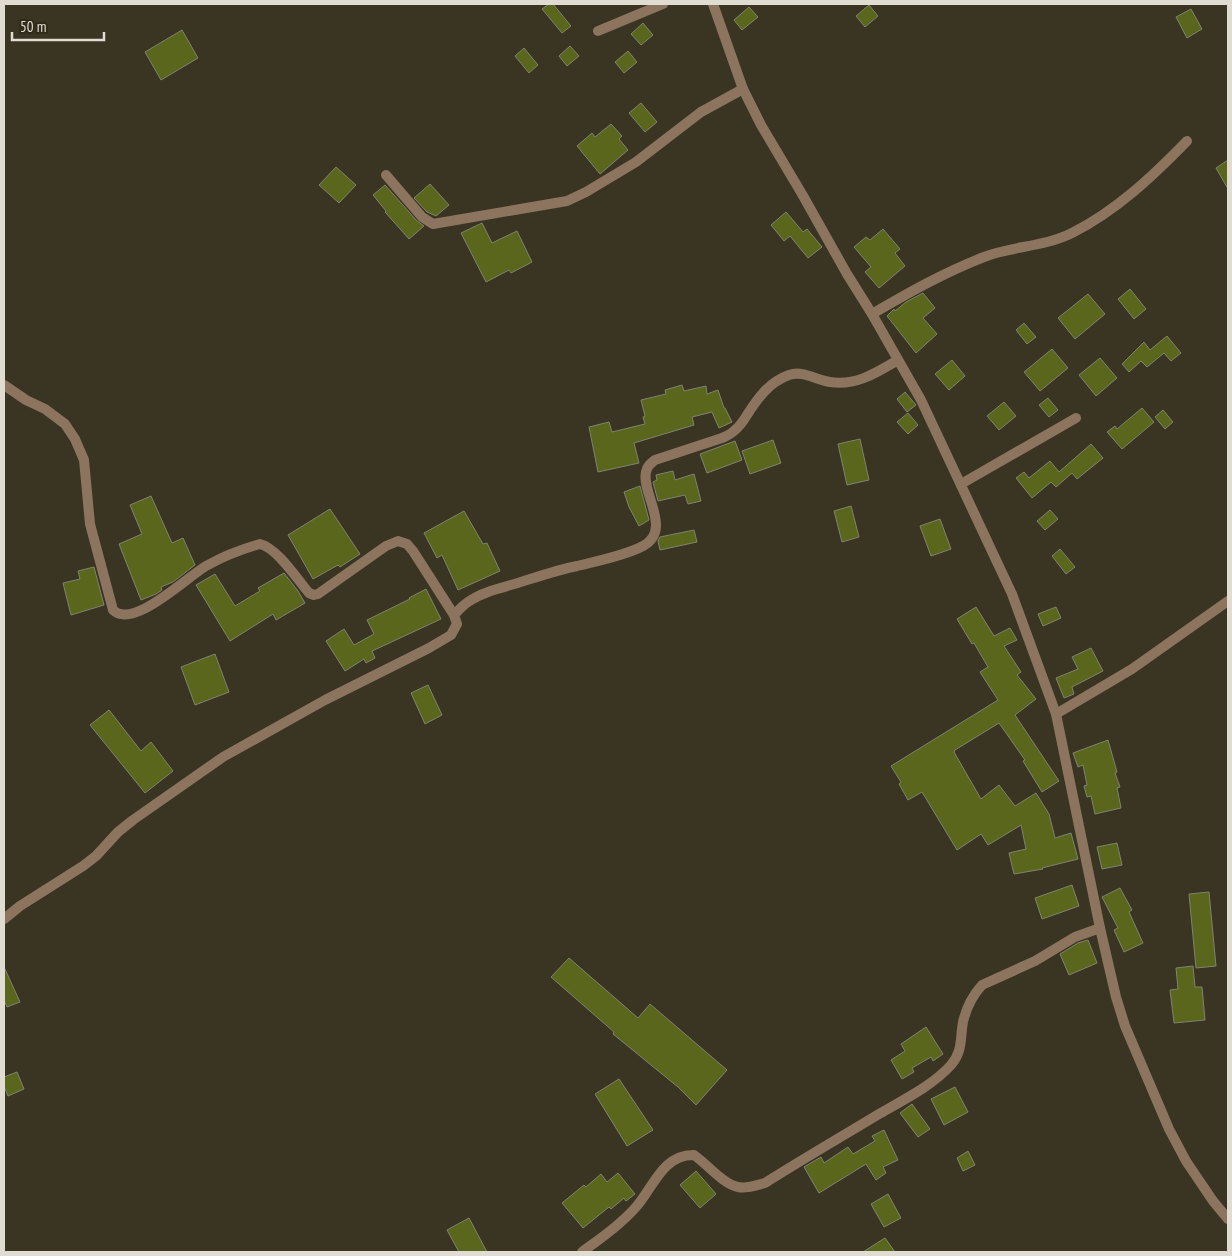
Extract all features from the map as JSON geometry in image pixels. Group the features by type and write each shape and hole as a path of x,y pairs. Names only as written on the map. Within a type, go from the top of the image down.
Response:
{"street":[{"path":"598,31 664,4"},
{"path":"713,4 743,89 761,125 932,420 1012,594 1056,714 1100,928 1116,997 1125,1026 1168,1128 1186,1161 1228,1220"},
{"path":"386,175 422,217 433,224 567,201 586,192 636,162 702,112 743,89"},
{"path":"872,314 926,283 984,257 1042,244 1070,234 1099,218 1131,193 1187,141"},
{"path":"454,615 468,602 488,592 564,569 604,560 643,546 653,536 655,529 655,514 646,478 646,471 651,463 655,460 722,438 731,433 742,423 758,398 779,380 790,375 799,374 827,382 849,383 868,377 898,360"},
{"path":"4,385 26,400 45,409 65,424 75,439 84,460 90,524 112,610 116,613 128,615 143,610 206,566 260,544 266,545 275,552 309,593 318,594 386,546 398,541 407,544 413,550 454,615 457,624 451,634 429,648 325,700 223,757 133,820 83,866 20,906 4,919"},
{"path":"961,484 1076,418"},
{"path":"1056,714 1132,669 1228,601"},
{"path":"582,1252 612,1230 636,1207 663,1169 678,1158 694,1155 723,1180 736,1187 765,1183 914,1093 946,1070 954,1061 962,1045 964,1021 970,1003 976,991 982,985 1034,960 1075,937 1100,928"}],"building":[{"path":"549,4 553,4 571,26 562,33 542,9"},
{"path":"869,5 878,16 865,27 856,16"},
{"path":"749,7 758,17 742,30 734,20"},
{"path":"1191,9 1202,29 1187,38 1176,17"},
{"path":"643,23 653,35 641,45 631,34"},
{"path":"182,30 198,58 161,80 145,52"},
{"path":"570,46 579,56 567,66 559,56"},
{"path":"524,48 538,65 529,73 515,56"},
{"path":"628,51 637,62 624,73 615,62"},
{"path":"641,103 657,122 645,132 629,113"},
{"path":"611,124 622,136 619,139 628,150 600,174 577,146 592,133 595,137"},
{"path":"1228,160 1228,189 1216,168"},
{"path":"336,167 356,185 339,203 319,185"},
{"path":"430,184 449,205 436,216 427,212 414,198"},
{"path":"385,185 417,221 424,226 409,239 373,195"},
{"path":"786,212 803,232 807,229 822,247 808,258 790,236 784,241 771,225"},
{"path":"482,223 492,243 517,231 532,262 511,273 509,270 486,282 461,233"},
{"path":"883,229 900,249 895,253 905,266 879,288 865,272 871,267 854,247 866,237 870,240"},
{"path":"1130,289 1146,309 1134,319 1118,299"},
{"path":"923,293 935,308 923,318 937,334 916,353 887,316 894,309 895,311 906,302"},
{"path":"1088,294 1105,314 1075,339 1058,318"},
{"path":"1024,323 1036,337 1027,344 1016,330"},
{"path":"1167,336 1181,353 1171,361 1164,353 1147,367 1141,361 1129,372 1122,364 1144,342 1150,350"},
{"path":"1052,349 1068,368 1040,391 1024,372"},
{"path":"1100,358 1117,378 1096,396 1079,375"},
{"path":"952,360 965,376 949,390 935,374"},
{"path":"682,385 684,391 706,386 707,394 718,390 724,408 732,422 719,428 712,412 692,417 694,425 634,443 639,463 598,472 589,427 609,422 612,432 645,424 641,400 666,394 665,390"},
{"path":"905,392 916,405 907,412 897,399"},
{"path":"1048,398 1058,410 1049,417 1039,405"},
{"path":"1004,402 1016,416 999,430 987,416"},
{"path":"1142,408 1154,422 1122,449 1107,432 1115,426 1117,429"},
{"path":"1163,410 1173,422 1165,429 1155,417"},
{"path":"908,413 918,425 908,434 897,422"},
{"path":"860,439 869,480 847,485 838,444"},
{"path":"773,440 781,463 750,474 742,451"},
{"path":"735,441 742,460 707,473 700,454"},
{"path":"1091,444 1103,458 1077,479 1072,473 1056,487 1051,482 1032,498 1016,478 1024,472 1029,478 1050,461 1059,472"},
{"path":"673,471 675,480 694,474 701,501 688,504 685,495 658,501 653,482 657,480 656,475"},
{"path":"640,486 649,520 639,526 624,492"},
{"path":"151,496 172,543 183,538 195,565 173,582 161,587 162,590 156,594 141,600 119,544 142,534 130,505"},
{"path":"851,506 859,537 842,542 834,511"},
{"path":"330,509 360,554 340,567 338,565 313,579 288,535"},
{"path":"1050,510 1058,519 1045,530 1037,521"},
{"path":"464,511 483,544 487,543 500,571 458,590 442,555 437,558 424,533"},
{"path":"940,519 951,549 931,556 920,526"},
{"path":"694,530 697,542 660,550 658,541 660,537"},
{"path":"1060,549 1075,567 1066,574 1052,556"},
{"path":"94,567 104,605 71,615 63,583 80,579 78,571"},
{"path":"284,573 305,603 276,620 273,614 230,641 196,585 215,574 235,606 260,591 258,588"},
{"path":"426,589 441,619 372,651 375,658 366,663 364,659 345,671 326,641 344,629 354,645 374,634 367,620"},
{"path":"976,607 994,636 1010,628 1017,640 1004,646 1021,672 1017,675 1036,699 1015,715 1059,781 1042,792 1023,761 1025,760 999,723 954,752 981,799 999,785 1015,806 1036,793 1049,814 1055,838 1071,833 1078,859 1043,869 1014,874 1009,853 1026,849 1021,825 988,845 981,834 957,850 922,792 908,800 899,784 901,782 891,766 998,700 980,672 988,667 957,619"},
{"path":"1056,607 1061,618 1043,626 1038,614"},
{"path":"1091,648 1103,671 1072,687 1074,694 1064,698 1056,678 1078,669 1072,657"},
{"path":"215,654 229,692 195,705 181,667"},
{"path":"428,685 442,715 425,724 411,693"},
{"path":"109,710 141,751 151,742 173,771 145,793 90,725"},
{"path":"1108,740 1120,787 1117,788 1121,808 1095,814 1091,796 1087,797 1084,786 1087,785 1083,765 1078,767 1073,753"},
{"path":"1117,843 1122,865 1102,869 1097,847"},
{"path":"1072,885 1079,906 1042,919 1035,898"},
{"path":"1120,888 1132,910 1129,912 1143,943 1124,952 1114,930 1118,928 1102,897"},
{"path":"1209,892 1216,966 1196,968 1189,894"},
{"path":"1088,940 1097,963 1069,975 1060,954 1078,943"},
{"path":"569,958 638,1018 650,1004 727,1070 696,1105 678,1087 613,1034 614,1032 551,977"},
{"path":"1193,966 1195,987 1202,987 1205,1020 1174,1023 1170,990 1178,989 1176,968"},
{"path":"4,967 20,1002 7,1007 4,1000"},
{"path":"926,1027 943,1054 933,1061 931,1057 912,1068 914,1072 902,1079 891,1060 905,1051 901,1044"},
{"path":"17,1072 24,1089 8,1096 4,1086 4,1077"},
{"path":"619,1079 653,1130 627,1146 595,1094"},
{"path":"955,1087 968,1112 944,1125 931,1099"},
{"path":"912,1104 930,1129 918,1137 900,1113"},
{"path":"884,1130 898,1160 883,1167 886,1173 876,1180 866,1164 819,1193 804,1167 821,1157 824,1163 848,1147 853,1154 875,1141 872,1136"},
{"path":"968,1151 975,1165 963,1171 957,1158"},
{"path":"696,1171 716,1194 700,1208 680,1185"},
{"path":"618,1173 635,1194 626,1201 624,1198 611,1209 609,1207 583,1228 562,1203 601,1174 607,1182"},
{"path":"888,1194 901,1218 884,1227 871,1204"},
{"path":"469,1218 487,1252 459,1252 447,1230"},
{"path":"885,1238 895,1252 863,1252"}]}
